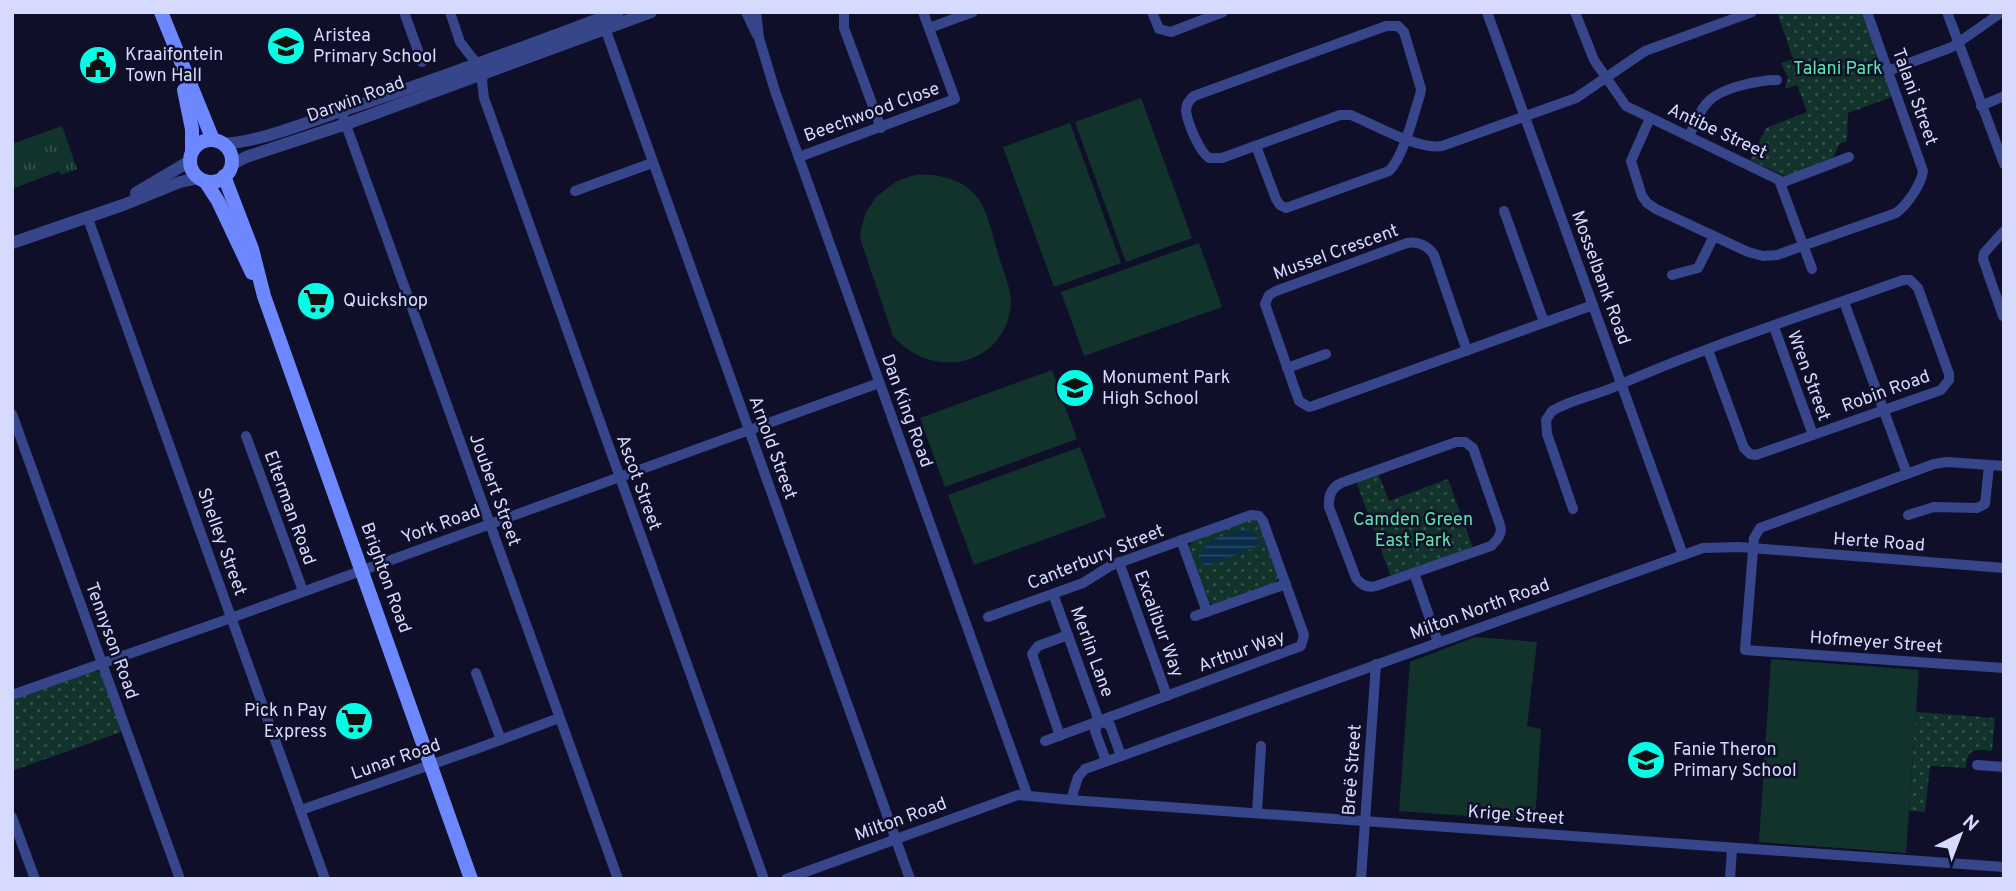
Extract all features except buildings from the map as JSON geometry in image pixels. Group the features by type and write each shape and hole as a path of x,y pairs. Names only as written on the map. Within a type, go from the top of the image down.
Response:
{"main road":[{"path":"161,12 178,58 218,142 230,153 228,171 212,181 202,179 191,167 192,129 178,58"},
{"path":"191,156 201,142 218,142"},
{"name":"Brighton Road","path":"228,171 262,290 471,879"},
{"name":"Brighton Road","path":"202,179 262,290"}],"street":[{"path":"404,12 422,62"},
{"path":"450,12 460,42 464,74"},
{"name":"Darwin Road","path":"228,171 246,157 346,124 618,12"},
{"name":"Darwin Road","path":"480,68 651,12"},
{"name":"Dan King Road","path":"746,12 759,38 879,383 1027,794"},
{"name":"Dan King Road","path":"756,12 759,38"},
{"path":"844,12 844,28 881,128"},
{"path":"923,12 929,28 973,12"},
{"path":"1152,12 1159,29 1171,32 1223,12"},
{"name":"Mosselbank Road","path":"1487,12 1683,555"},
{"name":"Antibe Street","path":"1575,12 1590,54 1623,103 1773,176 1781,183"},
{"path":"1256,146 1276,199 1286,208 1390,171 1395,164 1405,137 1420,95 1421,83 1404,32 1393,25 1199,93 1190,99 1186,110 1200,150 1214,160 1345,114 1405,137 1428,146 1442,146 1576,98 1645,51 1739,14 1752,12"},
{"name":"Talani Street","path":"1804,246 1898,211 1922,178 1922,168 1867,12"},
{"path":"1947,12 2004,164"},
{"path":"1888,71 1959,42 2002,12"},
{"name":"Arnold Street","path":"605,28 910,879"},
{"name":"Beechwood Close","path":"799,157 955,99 929,28"},
{"path":"460,42 480,68"},
{"name":"Ascot Street","path":"480,68 484,98 764,879"},
{"name":"Darwin Road","path":"218,142 242,142 464,74"},
{"name":"Ascot Street","path":"464,74 484,98"},
{"path":"1689,136 1703,108 1712,98 1760,80 1777,80"},
{"path":"1981,106 2004,96"},
{"name":"Joubert Street","path":"341,111 618,879"},
{"path":"1650,118 1632,161 1642,196 1651,206 1748,252 1763,256 1776,255 1804,246"},
{"path":"106,210 191,156"},
{"path":"1812,269 1781,183 1849,157"},
{"path":"575,191 652,163"},
{"path":"12,243 148,196 180,182 202,179"},
{"path":"1504,211 1545,322"},
{"name":"Shelley Street","path":"87,216 326,879"},
{"path":"2003,317 1983,259 1984,253 2004,231"},
{"path":"1672,275 1698,268 1714,236"},
{"name":"Mussel Crescent","path":"1467,351 1434,256 1424,246 1411,242 1276,290 1269,295 1265,307 1299,401 1309,407 1467,351 1593,305"},
{"name":"Robin Road","path":"1573,509 1547,433 1546,420 1556,408 1709,350 1903,280 1910,280 1918,288 1949,380 1941,390 1752,455 1747,452 1709,350"},
{"path":"1844,302 1906,474"},
{"name":"Wren Street","path":"1774,327 1813,435"},
{"path":"1287,368 1326,354"},
{"name":"York Road","path":"12,695 879,383"},
{"name":"Tennyson Road","path":"12,414 180,879"},
{"name":"Elterman Road","path":"246,436 303,591"},
{"path":"1456,442 1468,444 1473,449 1500,525 1500,536 1491,545 1414,573 1371,587 1358,581 1329,507 1330,493 1336,485 1376,470 1456,442"},
{"path":"1753,550 1756,533 1767,524 1906,474 1947,462 2004,466"},
{"path":"1908,514 1934,507 1982,506 1985,504 1989,466"},
{"name":"Canterbury Street","path":"988,617 1083,583 1119,562 1256,515"},
{"name":"Arthur Way","path":"1045,741 1301,646 1304,635 1264,521 1256,515"},
{"path":"1181,540 1207,612"},
{"name":"Milton North Road","path":"1071,800 1079,774 1106,761 1683,555 1709,547 1753,550"},
{"name":"Herte Road","path":"1753,550 2004,568"},
{"name":"Hofmeyer Street","path":"1753,550 1745,650 2004,668"},
{"name":"Excalibur Way","path":"1119,562 1167,696"},
{"path":"1414,573 1438,642"},
{"path":"1195,616 1286,584"},
{"name":"Merlin Lane","path":"1053,594 1099,721 1095,731 1106,761"},
{"path":"1060,736 1032,654 1038,646 1068,635"},
{"name":"Breë Street","path":"1361,879 1376,664"},
{"path":"476,673 501,740"},
{"name":"Lunar Road","path":"301,810 559,718"},
{"name":"Merlin Lane","path":"1099,721 1110,725 1121,756"},
{"path":"1257,813 1261,746"},
{"path":"1977,765 2004,767"},
{"name":"Krige Street","path":"1027,794 1071,800 2004,867"},
{"name":"Milton Road","path":"786,879 1009,797 1027,794"},
{"path":"12,817 35,879"},
{"path":"1730,879 1732,848"}],"green space":[{"name":"Talani Park","path":"1777,12 1864,12 1894,96 1848,113 1847,141 1839,144 1833,158 1787,177 1750,160 1766,128 1807,112 1797,85 1785,89 1788,78 1781,63 1793,59"},
{"path":"1141,98 1192,238 1126,262 1075,122"},
{"path":"1070,123 1121,263 1054,287 1003,147"},
{"path":"62,126 77,169 61,175 59,171 12,189 12,144"},
{"path":"915,175 943,177 961,184 976,195 987,216 1008,286 1011,305 1003,331 992,346 977,356 960,362 924,358 893,336 860,238 866,212 876,197 897,181"},
{"path":"1199,243 1222,307 1084,356 1061,292"},
{"path":"1052,370 1077,439 945,487 920,418"},
{"path":"1080,447 1106,517 974,565 948,495"},
{"name":"Camden Green East Park","path":"1378,473 1389,501 1448,479 1473,548 1391,577 1356,481"},
{"path":"1251,519 1260,523 1279,576 1275,584 1214,606 1206,601 1188,549 1192,541"},
{"path":"1475,637 1537,642 1527,726 1541,729 1535,821 1399,811 1410,662"},
{"path":"1771,659 1919,670 1906,853 1759,842"},
{"path":"96,671 102,673 124,731 12,771 12,699"},
{"path":"1916,712 1995,718 1992,751 1973,751 1968,756 1966,768 1930,766 1925,812 1909,811"}],"water":[{"path":"1244,529 1255,533 1259,543 1256,547 1207,566 1203,564 1200,557 1207,545"}],"place":[{"name":"Aristea Primary School","path":"286,46"},
{"name":"Kraaifontein Town Hall","path":"98,65"},
{"name":"Quickshop","path":"316,301"},
{"name":"Monument Park High School","path":"1075,388"},
{"name":"Pick n Pay Express","path":"354,721"},
{"name":"Fanie Theron Primary School","path":"1646,760"}]}
